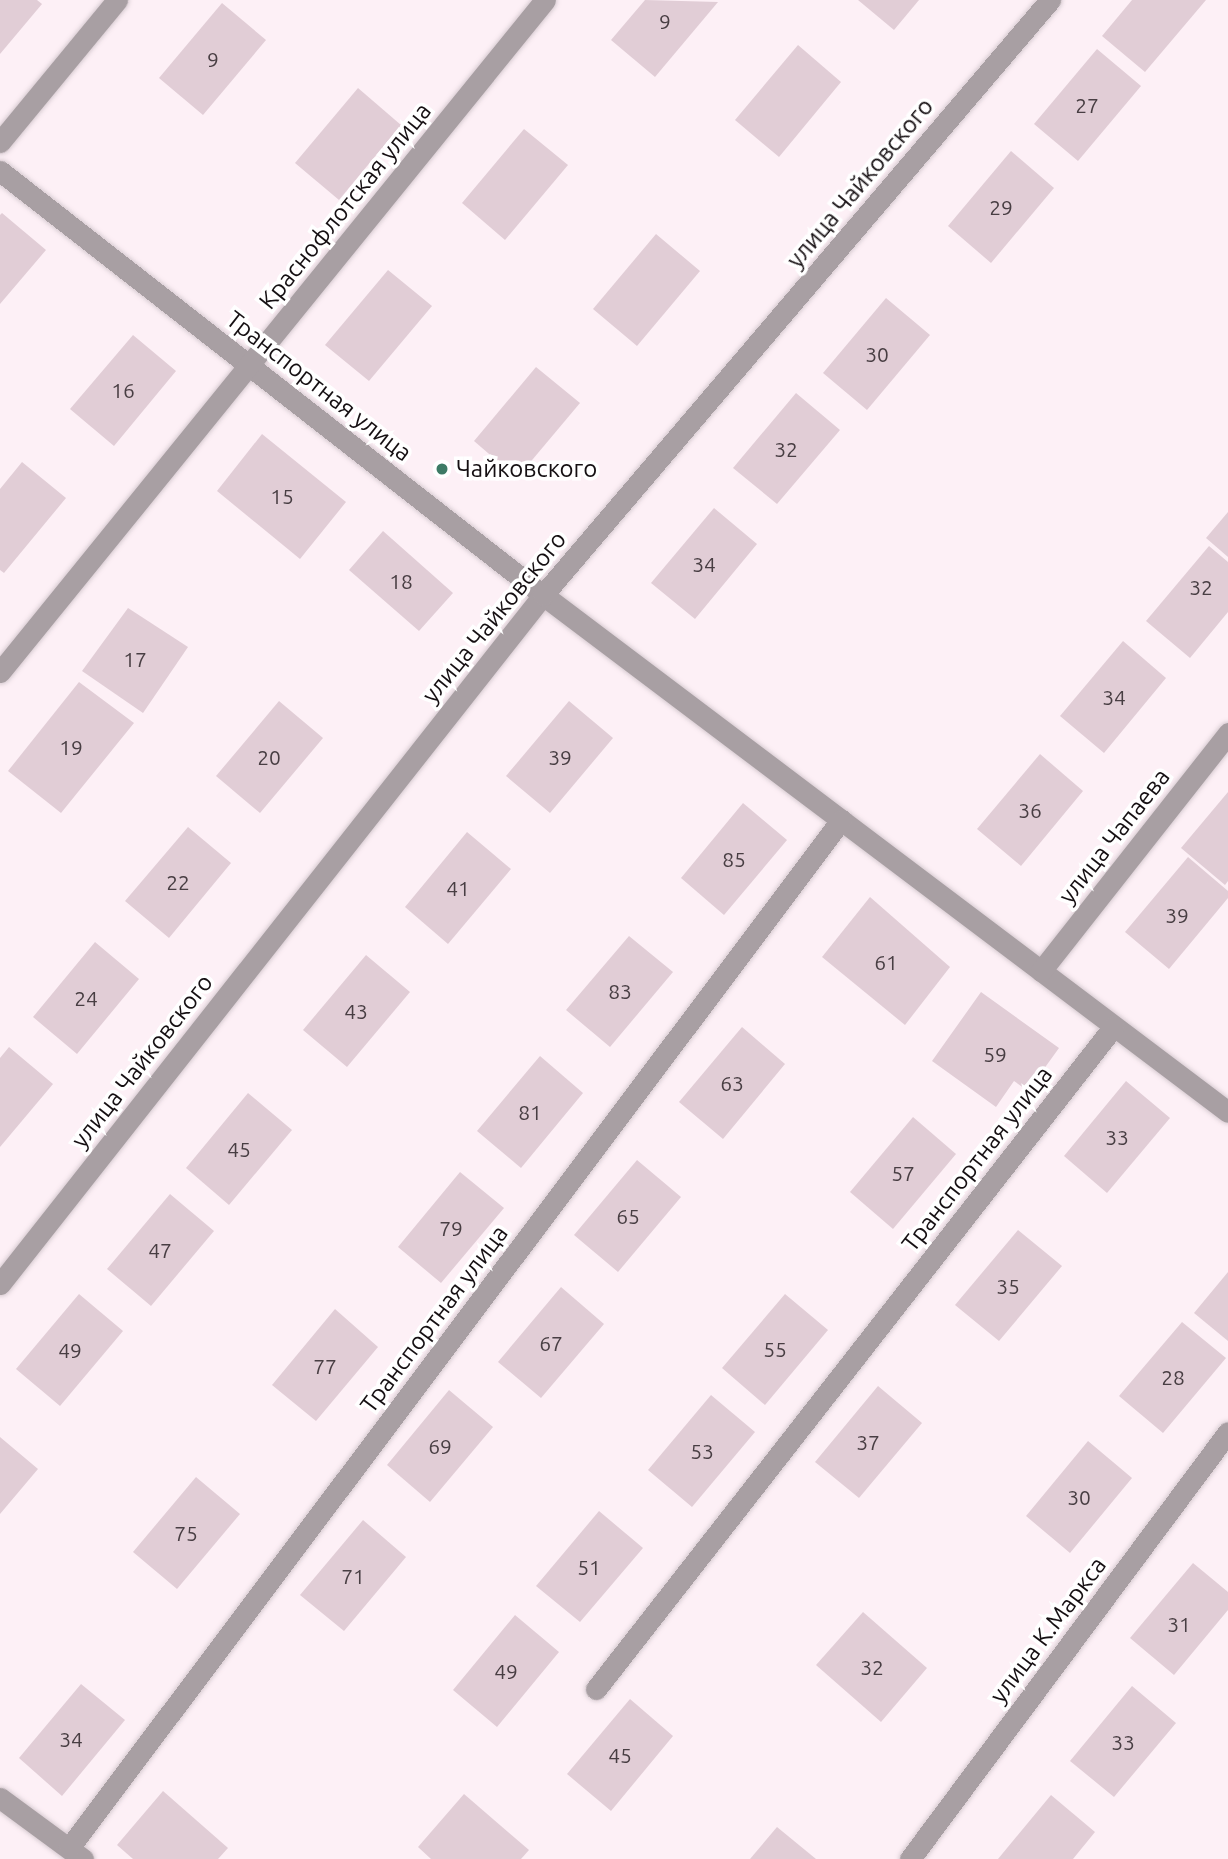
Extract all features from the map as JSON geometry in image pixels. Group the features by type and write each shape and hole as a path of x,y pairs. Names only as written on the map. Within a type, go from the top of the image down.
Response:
{"street":[{"path":"0,142 117,0"},
{"name":"Краснофлотская улица","path":"0,672 545,0"},
{"name":"улица Чайковского","path":"0,1284 543,595 1050,0"},
{"name":"Транспортная улица","path":"0,171 543,595 1228,1112"},
{"name":"улица Чапаева","path":"1041,971 1228,733"},
{"name":"Транспортная улица","path":"76,1854 841,820"},
{"name":"Транспортная улица","path":"596,1689 1114,1026"},
{"name":"улица К.Маркса","path":"910,1859 1228,1432"},
{"path":"0,1798 76,1854"}],"building":[{"path":"0,0 37,0 42,4 0,54"},
{"path":"645,0 718,2 655,77 611,40"},
{"path":"858,0 919,0 894,30"},
{"path":"1132,0 1206,0 1145,72 1102,36"},
{"path":"222,3 266,40 203,115 159,78"},
{"path":"798,45 841,82 779,157 735,120"},
{"path":"1097,49 1141,86 1078,161 1034,124"},
{"path":"358,88 401,125 339,200 295,163"},
{"path":"524,129 568,165 505,240 462,203"},
{"path":"1011,151 1054,188 991,263 948,226"},
{"path":"2,213 46,250 0,304 0,215"},
{"path":"656,234 700,271 637,346 593,309"},
{"path":"388,270 432,306 369,381 325,345"},
{"path":"886,298 930,335 867,410 823,373"},
{"path":"133,335 176,371 114,446 70,409"},
{"path":"536,367 580,403 517,478 474,441"},
{"path":"796,393 840,430 777,504 733,468"},
{"path":"262,434 346,502 300,559 217,491"},
{"path":"22,462 66,498 4,573 0,570 0,489"},
{"path":"714,508 757,544 695,619 651,583"},
{"path":"1228,512 1228,557 1206,538"},
{"path":"383,531 453,593 419,631 349,570"},
{"path":"1209,546 1228,562 1228,612 1190,658 1146,621"},
{"path":"128,608 188,647 143,713 82,671"},
{"path":"1123,641 1166,678 1104,753 1060,716"},
{"path":"79,682 134,723 61,813 8,771"},
{"path":"279,701 323,738 260,813 216,776"},
{"path":"569,701 613,738 550,813 506,776"},
{"path":"1040,754 1083,791 1021,866 977,829"},
{"path":"1228,792 1228,881 1225,885 1181,848"},
{"path":"743,803 787,840 724,915 681,878"},
{"path":"188,827 231,863 169,938 125,901"},
{"path":"467,832 511,869 448,944 405,907"},
{"path":"1188,857 1228,891 1228,898 1169,969 1125,932"},
{"path":"870,897 950,967 905,1025 822,957"},
{"path":"629,936 673,972 610,1047 566,1010"},
{"path":"95,942 139,979 77,1054 33,1017"},
{"path":"366,955 410,992 347,1067 303,1030"},
{"path":"981,992 1059,1048 1028,1091 1014,1081 996,1107 932,1061"},
{"path":"742,1027 785,1064 723,1139 679,1102"},
{"path":"9,1047 53,1084 0,1147 0,1058"},
{"path":"540,1056 583,1093 521,1168 477,1131"},
{"path":"1126,1081 1170,1118 1107,1193 1064,1156"},
{"path":"248,1093 292,1130 229,1205 186,1168"},
{"path":"913,1117 956,1154 893,1229 850,1192"},
{"path":"637,1160 681,1197 618,1272 574,1235"},
{"path":"460,1172 504,1208 441,1283 398,1247"},
{"path":"170,1194 214,1231 151,1306 107,1269"},
{"path":"1018,1230 1062,1266 999,1341 955,1305"},
{"path":"1228,1272 1228,1341 1194,1313"},
{"path":"561,1287 604,1324 541,1398 498,1362"},
{"path":"79,1294 123,1331 60,1406 16,1369"},
{"path":"785,1294 828,1330 765,1405 722,1368"},
{"path":"335,1309 378,1347 316,1421 272,1385"},
{"path":"1182,1322 1226,1358 1163,1433 1119,1396"},
{"path":"878,1386 922,1423 859,1498 815,1462"},
{"path":"449,1390 493,1427 430,1502 387,1465"},
{"path":"711,1395 755,1432 692,1507 648,1470"},
{"path":"0,1437 38,1469 0,1514"},
{"path":"1088,1441 1132,1478 1070,1553 1026,1516"},
{"path":"196,1477 240,1514 177,1589 133,1552"},
{"path":"599,1511 643,1548 580,1622 536,1586"},
{"path":"363,1520 406,1557 344,1631 300,1595"},
{"path":"1193,1563 1228,1592 1228,1610 1174,1675 1130,1638"},
{"path":"863,1612 927,1668 881,1722 816,1665"},
{"path":"515,1615 559,1652 497,1727 453,1690"},
{"path":"81,1684 125,1720 62,1796 19,1758"},
{"path":"1132,1686 1176,1723 1114,1797 1070,1761"},
{"path":"630,1699 673,1736 611,1811 567,1774"},
{"path":"163,1791 228,1848 218,1859 133,1859 117,1845"},
{"path":"464,1794 529,1850 521,1859 431,1859 418,1847"},
{"path":"1051,1795 1095,1832 1073,1859 998,1859"},
{"path":"777,1827 816,1859 750,1859"}],"place":[{"name":"Чайковского","path":"442,469"}]}
